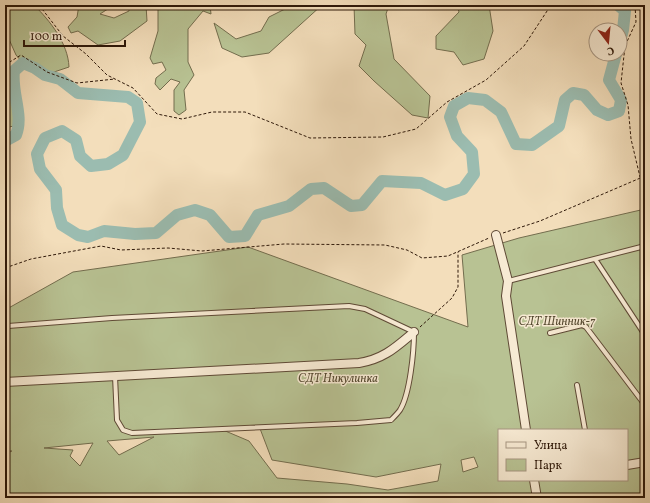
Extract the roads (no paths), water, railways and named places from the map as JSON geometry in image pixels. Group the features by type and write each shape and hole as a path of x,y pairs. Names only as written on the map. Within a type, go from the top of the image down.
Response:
{"street":[{"path":"496,235 508,281 506,296 526,429"},
{"path":"5,382 359,363 374,360 385,355 414,332"},
{"path":"628,464 645,462"},
{"path":"534,481 536,498"}],"lane":[{"path":"508,281 645,246"},
{"path":"595,259 645,335"},
{"path":"8,326 112,318 349,306 365,309 414,332 414,354 407,388 400,410 391,420 357,423 132,433 123,430 117,420 115,376"},
{"path":"550,334 582,325 586,327 645,405"},
{"path":"577,385 585,429"}],"waterway":[{"path":"618,5 625,11 624,22"},
{"path":"5,141 16,135 18,127 19,120 14,87 14,71 23,63 35,68 45,75 60,79 78,93 128,97 137,103 140,122 123,155 108,164 91,166 80,156 76,140 62,131 45,138 37,154 40,169 56,190 57,208 62,225 78,235 88,237 104,231 135,234 156,233 177,215 195,210 210,215 229,237 245,236 258,215 289,206 311,189 324,188 351,206 362,205 382,181 421,183 445,195 463,189 474,174 472,152 457,136 450,117 454,106 468,98 485,100 501,112 516,144 532,145 559,126 565,100 573,93 584,95 597,110 608,115 619,111 621,100 609,80 614,62"}],"park label":[{"name":"СДТ Шинник-7","path":"557,321"},
{"name":"СДТ Никулинка","path":"338,378"}]}
